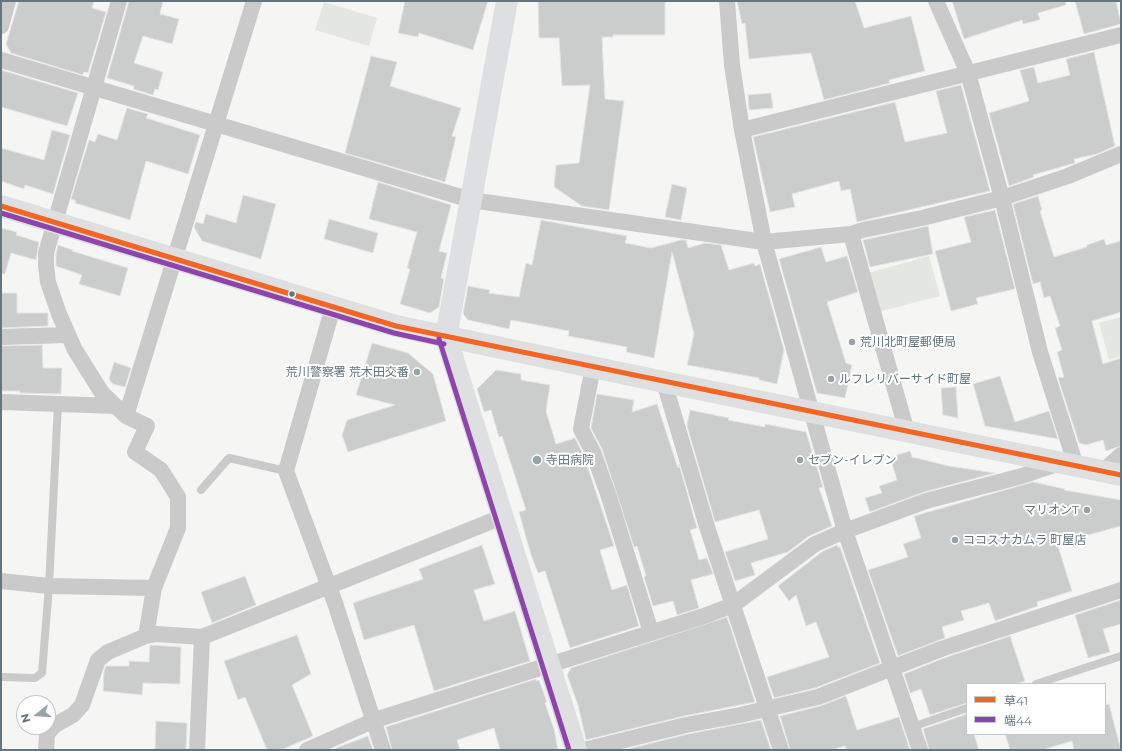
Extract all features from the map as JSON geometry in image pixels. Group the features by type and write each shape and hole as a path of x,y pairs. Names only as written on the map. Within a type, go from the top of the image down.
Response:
{"main road":[{"path":"507,1 446,337 576,750"},
{"path":"1,206 396,326 813,413 1111,473"}],"street":[{"path":"1,26 8,1"},
{"path":"119,1 46,253 46,265 48,282 59,314 75,350 102,393 121,411 147,426 135,452 161,470 178,498 178,528 154,588 146,636"},
{"path":"121,411 176,259 254,1"},
{"path":"727,1 732,65 742,130 764,242 845,531 920,750"},
{"path":"307,750 375,720 733,605 815,544 845,531 926,501 1068,465 1002,198 968,73 936,1"},
{"path":"742,130 1121,35"},
{"path":"1,60 471,200 764,242 851,234 1002,198 1068,176 1121,154"},
{"path":"851,234 907,432"},
{"path":"333,307 286,471 329,587 375,720 383,750"},
{"path":"1,337 68,335"},
{"path":"593,367 581,429 593,452 651,632"},
{"path":"664,382 708,530 781,750"},
{"path":"1,402 58,404 121,411"},
{"path":"1111,473 1121,455"},
{"path":"46,750 47,734 55,725 74,715 82,705 98,660 108,652 146,636 157,634 202,637 502,517"},
{"path":"1,581 49,586 154,588"},
{"path":"584,750 686,725 818,697 941,649 1121,590"},
{"path":"197,750 202,637"}],"lane":[{"path":"1,677 35,678 42,673 49,586 58,404"},
{"path":"201,490 229,458 286,471"},
{"path":"1039,683 1121,656"},
{"path":"912,727 966,708"}],"shaded area":[{"path":"324,2 377,18 369,46 315,30"},
{"path":"929,256 940,296 878,312 868,273"},
{"path":"1121,317 1121,356 1109,360 1099,323"}],"building":[{"path":"19,1 94,1 92,8 106,12 88,73 84,72 83,75 11,53 6,44"},
{"path":"129,1 163,1 160,14 179,19 172,44 143,36 134,63 163,72 158,90 155,89 153,95 133,89 134,86 107,78"},
{"path":"405,1 488,1 473,50 419,33 418,37 398,33"},
{"path":"538,1 665,1 665,35 613,35 613,37 602,37 605,99 624,101 609,210 582,206 554,187 556,165 579,163 590,85 562,86 559,38 539,38"},
{"path":"737,1 855,1 864,28 911,16 925,71 889,80 890,83 824,100 811,53 749,59 745,23 742,24"},
{"path":"952,1 1065,1 1066,5 1038,13 1040,20 1023,24 1022,20 964,39"},
{"path":"1075,1 1116,1 1121,24 1084,34"},
{"path":"1094,52 1115,146 1097,154 1074,159 1075,163 1033,175 1034,177 1009,186 989,113 1029,101 1020,70 1034,67 1038,83 1070,75 1066,59"},
{"path":"371,56 397,62 390,86 461,108 452,136 456,137 445,182 345,153"},
{"path":"1,70 78,93 67,126 1,107"},
{"path":"961,85 990,191 857,222 850,189 841,191 839,181 792,194 795,207 770,212 753,137 895,102 905,142 947,133 936,91"},
{"path":"771,93 773,108 749,110 748,95"},
{"path":"127,108 148,114 146,118 200,135 188,174 146,161 130,220 75,203 76,201 71,199 89,140 95,142 98,134 117,140"},
{"path":"52,130 70,135 53,194 25,185 24,189 1,181 1,148 44,160"},
{"path":"378,182 451,205 439,251 447,253 441,278 444,279 439,307 430,313 400,304 410,269 407,268 417,232 369,219"},
{"path":"672,184 687,188 681,220 665,217"},
{"path":"243,195 276,204 261,259 202,241 194,227 196,222 203,224 206,214 236,223"},
{"path":"1038,196 1042,210 1040,211 1054,257 1087,247 1087,245 1104,239 1106,245 1121,241 1121,312 1092,321 1103,364 1121,358 1121,446 1106,451 1103,440 1086,445 1079,443 1058,378 1064,377 1057,352 1062,350 1055,328 1060,326 1050,296 1044,298 1040,282 1033,284 1013,204"},
{"path":"995,210 1015,289 976,298 978,304 951,311 935,251 971,242 964,217"},
{"path":"329,219 378,233 373,253 324,239"},
{"path":"541,220 627,236 625,243 651,248 681,240 686,240 688,248 705,243 721,245 729,270 754,263 755,266 760,264 784,350 777,384 759,380 759,378 687,365 694,334 672,252 654,358 626,352 627,347 568,336 569,331 511,320 509,329 468,320 463,314 468,286 490,290 489,293 519,297 526,263 532,265"},
{"path":"928,226 933,254 870,267 863,240"},
{"path":"1,228 17,232 16,235 39,242 36,260 11,253 5,274 1,273"},
{"path":"58,245 73,250 72,251 128,268 120,296 79,284 82,275 56,266"},
{"path":"821,247 826,262 847,256 858,292 827,302 846,363 852,365 845,398 817,393 779,259"},
{"path":"17,293 17,313 48,313 48,326 1,328 1,294"},
{"path":"372,343 408,353 433,374 446,421 348,452 342,435 347,420 395,405 356,395"},
{"path":"42,345 43,368 62,368 61,394 1,391 1,346"},
{"path":"114,362 131,368 125,387 113,384 109,379"},
{"path":"496,370 521,374 521,380 550,385 546,411 556,444 575,438 584,456 614,546 600,550 612,590 627,585 639,626 570,648 545,571 538,573 531,555 519,512 526,510 502,436 499,437 491,410 484,412 477,389"},
{"path":"1000,376 1015,422 1049,411 1058,439 985,426 973,384"},
{"path":"956,387 958,418 943,415 941,388"},
{"path":"597,394 634,400 632,412 657,404 678,468 679,464 697,528 690,530 699,560 707,558 713,574 691,580 699,608 677,615 673,601 653,606 644,577 646,576 637,546 634,547 602,449 591,428"},
{"path":"690,410 729,418 728,420 765,427 765,424 806,432 823,487 819,488 832,526 809,536 788,552 751,563 755,575 735,581 725,552 768,539 759,510 715,522 687,426"},
{"path":"910,451 912,457 949,466 995,473 924,492 870,512 865,498 882,493 879,486 897,480 890,457"},
{"path":"1033,482 1065,489 1064,490 1121,500 1121,526 1081,537 1082,540 1058,546 1072,591 1037,602 1038,606 995,621 989,603 961,611 964,620 942,627 945,638 898,656 868,570 908,557 903,544 921,538 914,516"},
{"path":"482,545 495,584 474,590 484,621 515,611 530,661 434,691 414,625 364,640 353,603 423,579 419,569"},
{"path":"837,545 840,547 880,663 815,688 774,698 767,677 829,657 816,622 806,626 796,595 789,601 778,586 823,551"},
{"path":"245,576 256,605 212,623 201,592"},
{"path":"1121,600 1121,624 1103,629 1110,652 1088,658 1075,615"},
{"path":"727,617 755,702 684,716 586,740 578,705 567,675 571,668"},
{"path":"297,635 311,674 292,685 313,736 281,750 267,750 245,697 238,700 224,661"},
{"path":"1010,636 1025,681 1019,683 966,683 966,703 930,715 921,689 910,693 904,674 944,658"},
{"path":"150,645 181,647 180,684 143,683 142,695 103,691 104,672 106,666 129,666 129,661 149,662"},
{"path":"536,679 536,681 539,680 547,702 545,703 554,729 558,750 500,750 494,728 457,740 460,750 392,750 386,727"},
{"path":"846,696 857,730 899,717 910,750 846,750 845,746 832,750 790,750 780,716 820,706"},
{"path":"1109,704 1121,750 1074,750 1072,741 1042,750 1010,750 1005,735 1106,735 1106,705"},
{"path":"966,714 966,735 974,735 979,750 929,750 923,729"},
{"path":"761,720 771,750 624,750 688,734"},
{"path":"156,721 187,723 186,750 155,750"},
{"path":"368,736 373,750 336,750 336,748"}],"transit line":[{"name":"草41","path":"1,206 396,326 1121,475"},
{"name":"端44","path":"1,213 394,333 444,344"},
{"name":"端44","path":"439,339 569,750"}],"place":[{"name":"荒川北町屋郵便局","path":"852,342"},
{"name":"荒川警察署 荒木田交番","path":"417,372"},
{"name":"ルフレリバーサイド町屋","path":"831,379"},
{"name":"寺田病院","path":"537,460"},
{"name":"セブン-イレブン","path":"800,460"},
{"name":"マリオンT","path":"1087,510"},
{"name":"ココスナカムラ 町屋店","path":"955,540"}]}
